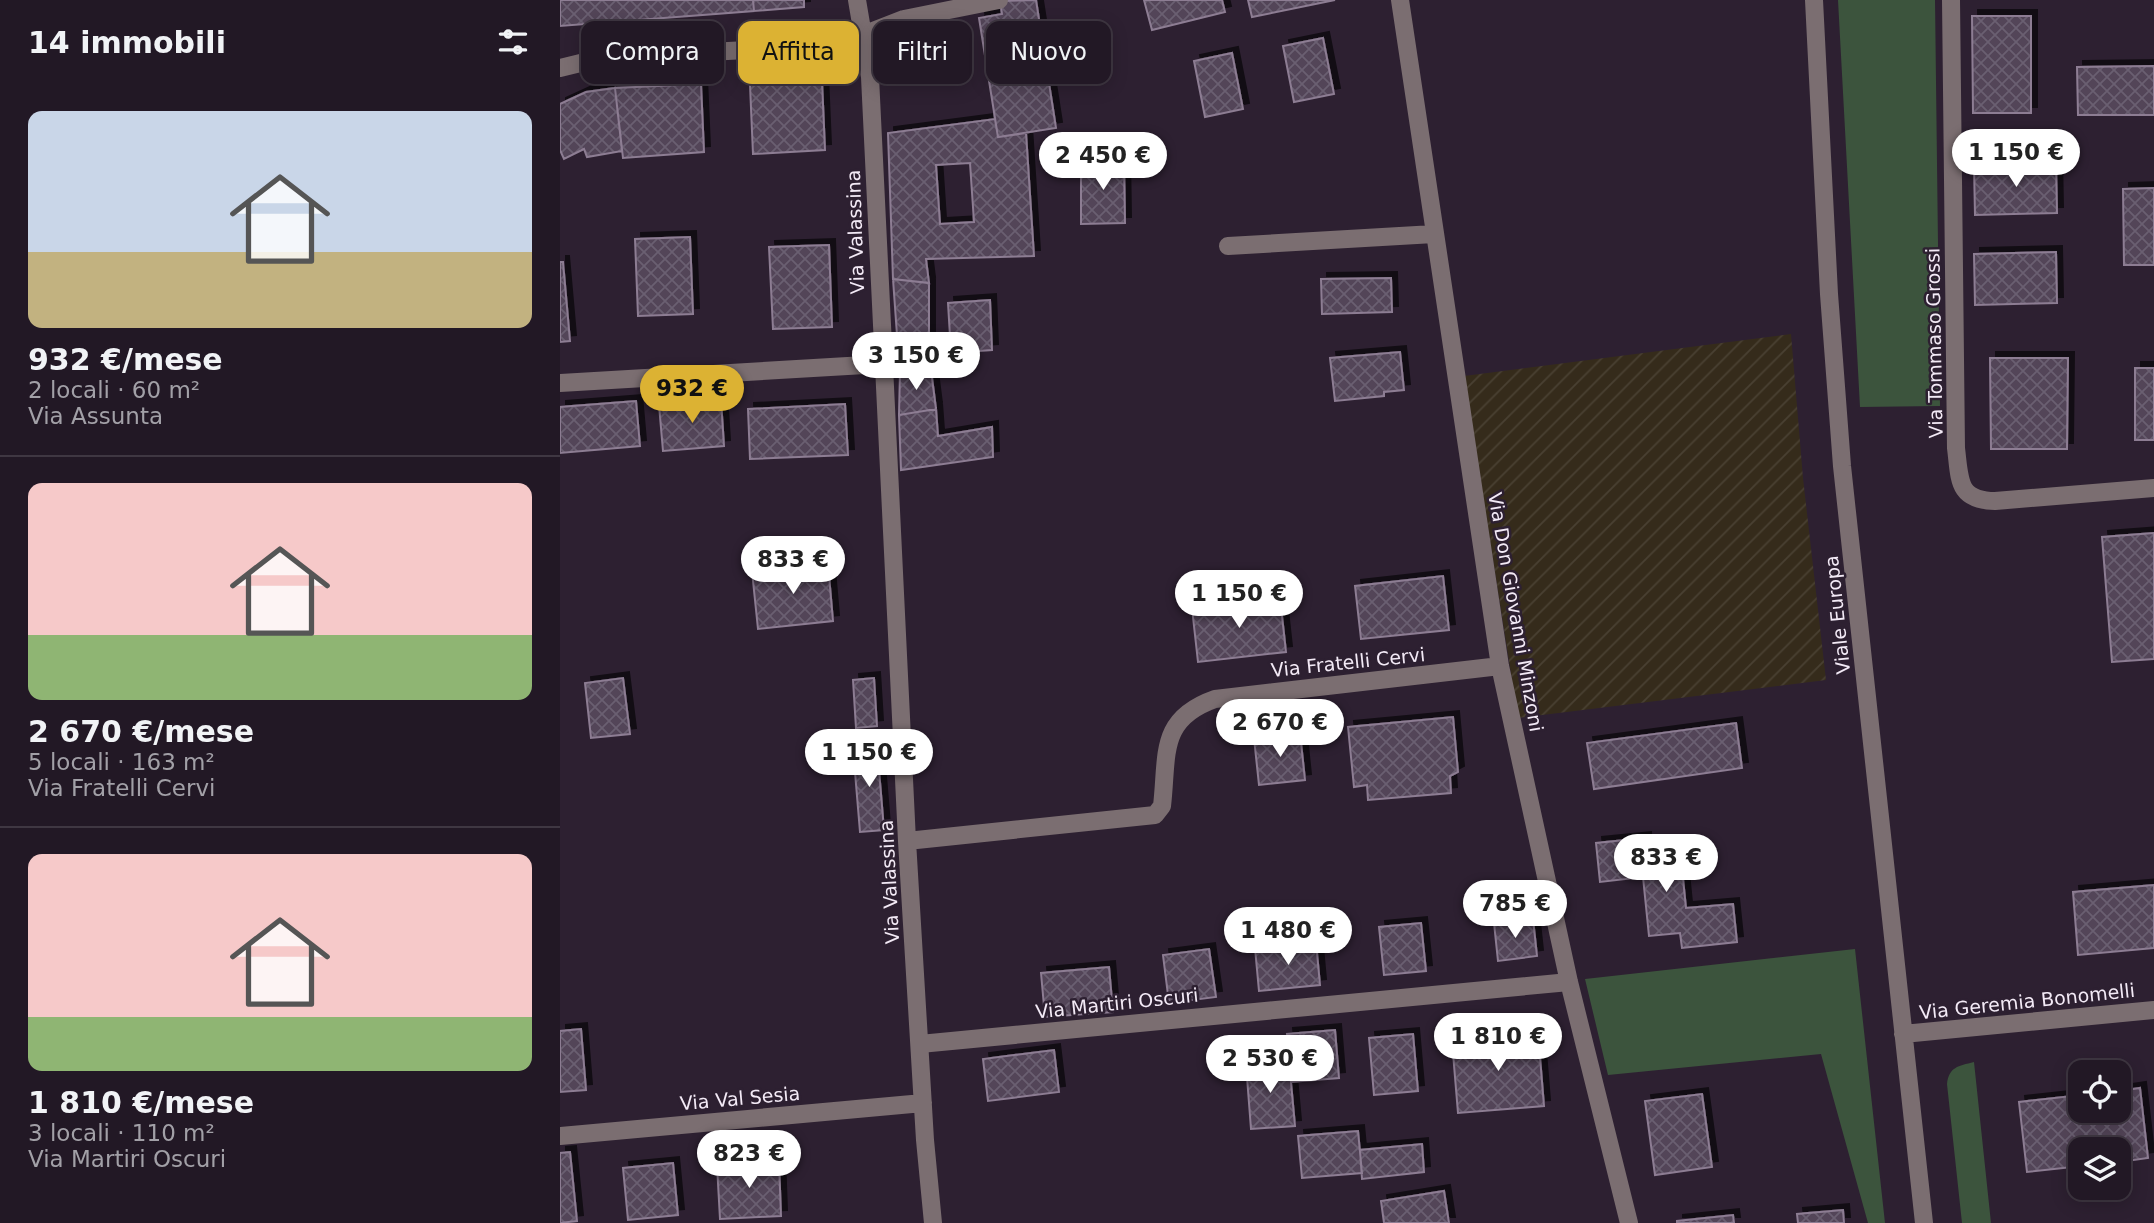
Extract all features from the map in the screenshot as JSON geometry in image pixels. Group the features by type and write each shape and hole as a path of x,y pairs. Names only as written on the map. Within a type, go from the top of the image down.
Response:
{"street":[{"name":"Via Valassina","path":"857,0 870,77 882,365 908,841 923,1103 933,1223"},
{"path":"560,68 601,58 816,47 863,35 904,19 999,0"},
{"name":"Via Don Giovanni Minzoni","path":"1400,0 1500,666 1569,982 1629,1223"},
{"name":"Viale Europa","path":"1814,0 1828,280 1842,466 1924,1223"},
{"name":"Via Tommaso Grossi","path":"1951,0 1956,448 1961,485 1966,494 1979,501 2154,488"},
{"path":"1228,246 1434,234"},
{"path":"560,383 882,365"},
{"name":"Via Fratelli Cervi","path":"908,841 1155,815 1162,806 1170,734 1176,722 1186,713 1224,697 1500,666"},
{"name":"Via Martiri Oscuri","path":"920,1044 1569,982"},
{"name":"Via Geremia Bonomelli","path":"1903,1034 2154,1010"},
{"name":"Via Val Sesia","path":"560,1136 923,1103"}],"shaded area":[{"path":"1791,334 1803,478 1826,680 1518,718 1464,376"}],"green space":[{"path":"1838,0 1935,0 1940,406 1860,407"},
{"path":"1855,949 1885,1223 1868,1223 1821,1054 1608,1075 1585,979"},
{"path":"1974,1062 1991,1223 1962,1223 1947,1084 1955,1068"}],"building":[{"path":"560,0 753,0 754,11 625,21 581,21 581,24 560,26"},
{"path":"753,0 804,0 804,7 754,11"},
{"path":"1036,0 1039,21 986,21 986,62 979,18 1002,14 1000,1"},
{"path":"1144,0 1222,0 1225,12 1152,30"},
{"path":"1248,0 1335,0 1252,17"},
{"path":"1972,16 2031,16 2031,113 1973,113"},
{"path":"1323,38 1334,94 1294,102 1283,46"},
{"path":"1232,53 1243,109 1205,117 1194,61"},
{"path":"2154,66 2154,115 2078,115 2077,67"},
{"path":"701,84 704,152 623,158 615,88"},
{"path":"822,84 825,150 753,154 750,85"},
{"path":"990,84 1049,84 1056,128 998,137"},
{"path":"615,88 622,151 587,157 584,149 564,159 560,150 560,104 586,92"},
{"path":"995,119 998,137 1026,133 1034,256 926,259 929,283 893,279 888,133","holes":["970,163 974,222 940,224 936,165"]},
{"path":"1081,161 1124,161 1125,223 1081,224"},
{"path":"2056,163 2057,213 1975,215 1974,165"},
{"path":"2154,188 2154,265 2124,265 2123,189"},
{"path":"690,237 693,314 638,316 635,239"},
{"path":"829,245 832,327 773,329 769,247"},
{"path":"2056,252 2057,303 1975,305 1974,254"},
{"path":"560,262 563,262 570,341 560,342"},
{"path":"1391,278 1392,312 1322,314 1321,279"},
{"path":"893,279 929,283 929,337 897,335"},
{"path":"990,300 992,350 951,353 948,303"},
{"path":"897,335 929,337 931,370 900,372"},
{"path":"1400,352 1404,390 1384,392 1384,396 1335,401 1330,358"},
{"path":"1990,358 2068,358 2067,449 1991,449"},
{"path":"2135,368 2154,368 2154,440 2135,440"},
{"path":"931,370 936,409 899,415 900,372"},
{"path":"721,400 724,446 663,451 659,405"},
{"path":"636,401 640,446 560,453 560,407"},
{"path":"845,404 848,455 750,459 748,409"},
{"path":"936,409 938,436 992,427 993,457 901,470 899,415"},
{"path":"2154,533 2154,659 2112,662 2102,537"},
{"path":"828,564 833,621 758,629 752,571"},
{"path":"1443,576 1449,630 1361,639 1355,586"},
{"path":"1280,598 1286,652 1198,662 1192,608"},
{"path":"623,678 630,734 591,738 585,683"},
{"path":"874,678 877,726 856,728 853,680"},
{"path":"1453,717 1458,772 1450,776 1451,793 1368,800 1367,785 1354,787 1348,727"},
{"path":"1736,723 1742,768 1594,789 1587,743"},
{"path":"1300,733 1305,780 1259,785 1254,738"},
{"path":"877,746 884,830 860,832 853,748"},
{"path":"1645,838 1646,853 1680,849 1686,908 1733,904 1737,942 1682,948 1680,933 1649,936 1643,877 1600,882 1596,843"},
{"path":"2154,885 2154,948 2078,955 2073,892"},
{"path":"1533,919 1537,956 1498,961 1494,923"},
{"path":"1421,923 1426,971 1384,975 1379,927"},
{"path":"1316,942 1320,985 1259,991 1255,948"},
{"path":"1209,949 1216,997 1169,1003 1163,955"},
{"path":"1109,967 1113,1012 1045,1017 1041,973"},
{"path":"581,1029 586,1090 560,1092 560,1031"},
{"path":"1335,1030 1339,1078 1291,1082 1287,1034"},
{"path":"1538,1033 1544,1106 1458,1113 1452,1041"},
{"path":"1413,1034 1418,1091 1374,1095 1369,1038"},
{"path":"1054,1050 1059,1092 988,1101 983,1059"},
{"path":"1289,1061 1295,1126 1251,1129 1246,1064"},
{"path":"2140,1088 2148,1158 2131,1160 2131,1137 2068,1137 2068,1167 2027,1172 2019,1102 2068,1096 2068,1123 2131,1123 2131,1089"},
{"path":"1702,1094 1712,1167 1655,1175 1645,1101"},
{"path":"1358,1131 1362,1173 1302,1178 1298,1136"},
{"path":"1422,1144 1424,1172 1362,1179 1360,1150"},
{"path":"570,1152 577,1221 560,1223 560,1153"},
{"path":"779,1162 781,1216 720,1219 717,1165"},
{"path":"673,1163 678,1215 628,1220 623,1168"},
{"path":"1444,1191 1449,1223 1384,1223 1381,1201"},
{"path":"1843,1210 1844,1223 1798,1223 1797,1214"},
{"path":"1733,1215 1734,1223 1677,1223 1677,1221"}]}
